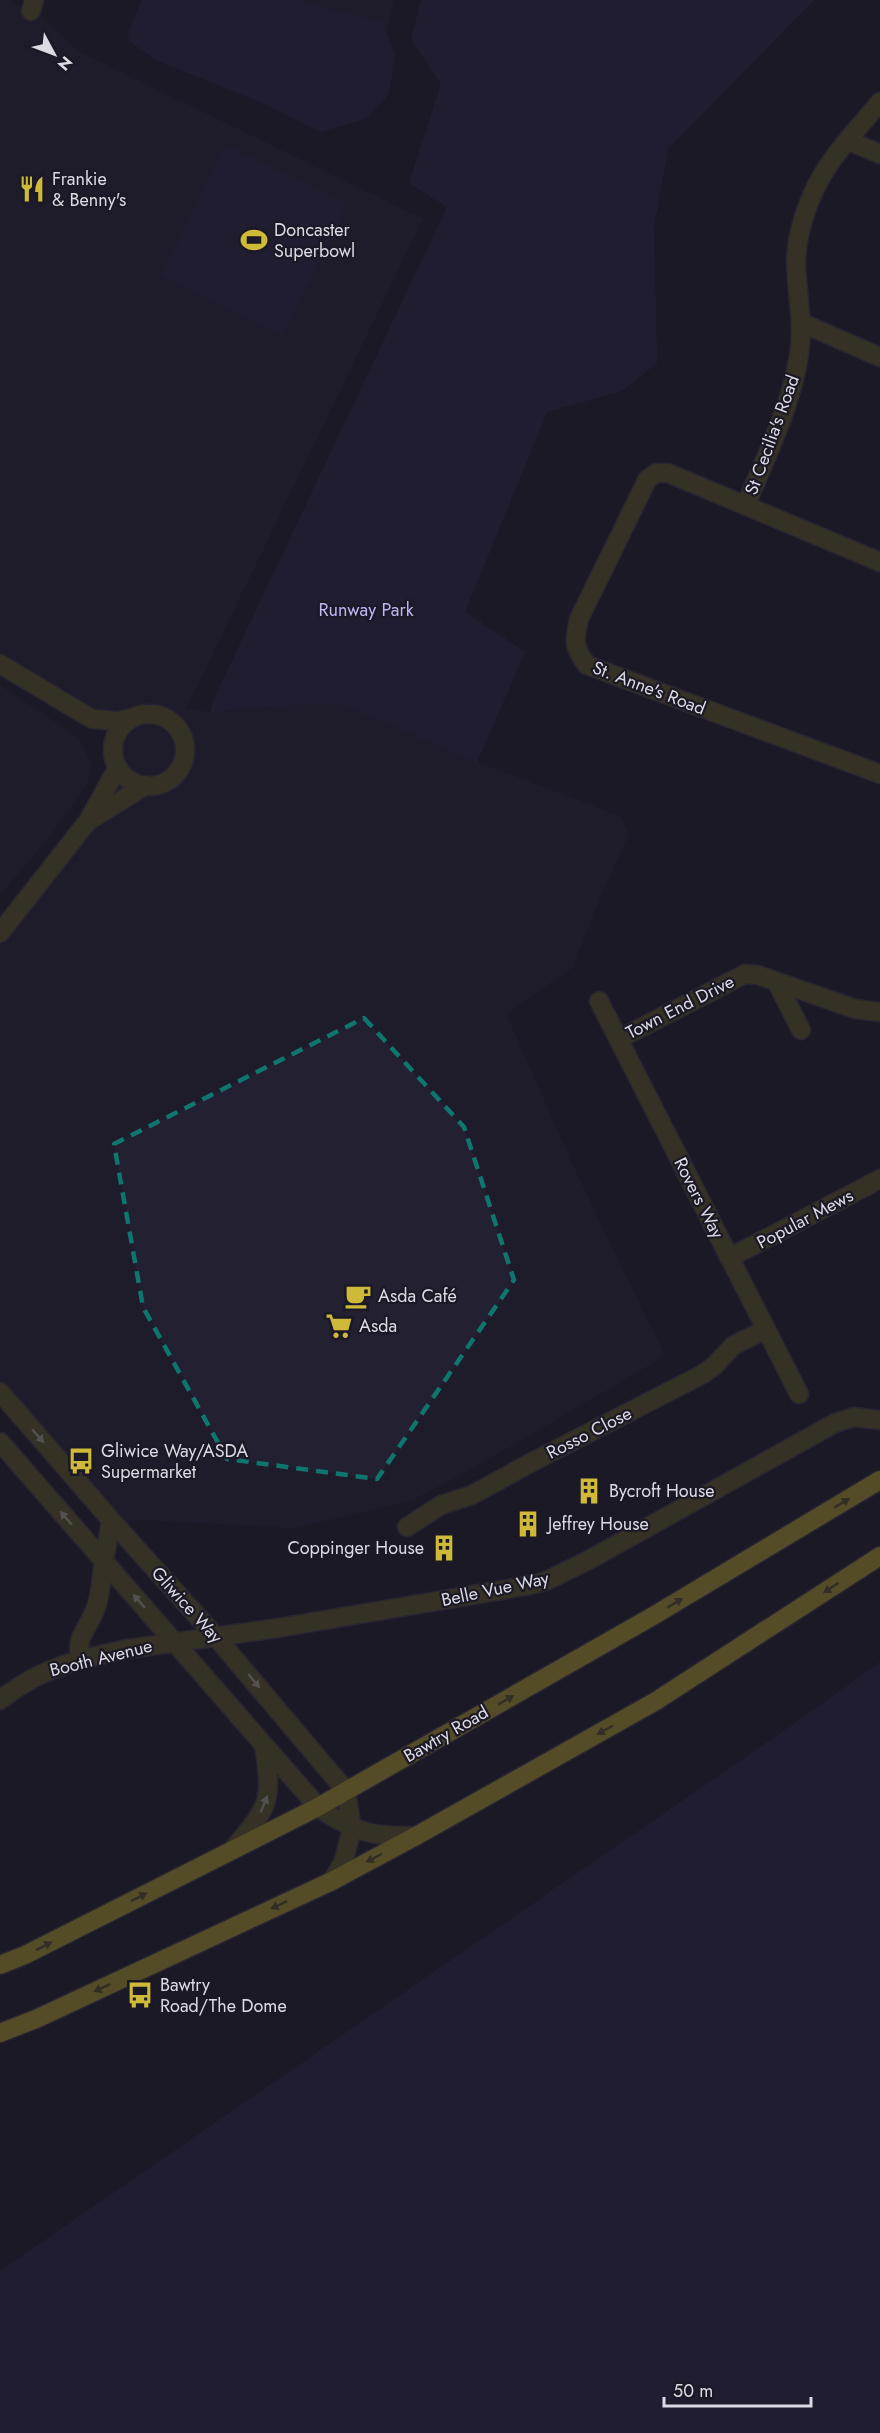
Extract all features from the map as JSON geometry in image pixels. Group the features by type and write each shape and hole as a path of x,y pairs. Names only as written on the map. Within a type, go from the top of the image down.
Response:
{"highway":[{"name":"Bawtry Road","path":"0,1965 26,1955 318,1807 653,1616 880,1480"},
{"path":"0,2033 36,2019 332,1881 416,1836 656,1701 880,1556"}],"street":[{"name":"St Cecilia's Road","path":"746,505 795,381 802,323 797,292 796,261 803,223 814,192 828,166 880,102"},
{"path":"849,141 880,154"},
{"path":"802,323 880,357"},
{"name":"St. Anne's Road","path":"746,505 669,473 656,473 647,480 579,619 574,638 577,652 587,665 880,774"},
{"path":"746,505 880,562"},
{"path":"0,664 92,719 118,721 144,714 154,714 166,718 178,727 184,742 185,755 175,774 165,782 146,785 88,821"},
{"path":"0,933 88,821 115,761 114,743 118,731 132,718"},
{"path":"92,719 123,775 134,782 146,785"},
{"name":"Town End Drive","path":"619,1039 745,974 758,975 855,1010 880,1012"},
{"path":"776,981 797,1023 824,1000"},
{"name":"Rovers Way","path":"599,1001 799,1394"},
{"name":"Popular Mews","path":"729,1258 880,1179"},
{"name":"Rosso Close","path":"407,1527 441,1505 472,1496 536,1460 703,1374 735,1346 765,1330"},
{"name":"Gliwice Way","path":"0,1392 216,1636 346,1791"},
{"name":"Belle Vue Way","path":"175,1641 466,1597 546,1581 587,1561 835,1423 854,1417 880,1420"},
{"name":"Gliwice Way","path":"0,1442 318,1807 352,1829 393,1837 416,1836"},
{"path":"80,1659 78,1646 82,1631 96,1609 111,1520"},
{"name":"Booth Avenue","path":"0,1700 42,1672 80,1659 175,1641"},
{"path":"231,1851 263,1810 268,1798 269,1781 264,1745"},
{"path":"332,1881 343,1863 352,1829 346,1791"}],"highlighted area":[{"path":"364,1018 464,1127 514,1280 377,1479 227,1459 143,1307 114,1144"}],"shaded area":[{"path":"0,0 8,0 42,17 78,51 423,219 186,709 210,712 338,703 477,762 620,816 629,834 572,968 506,1014 575,1170 665,1356 492,1457 413,1500 295,1528 111,1520 0,1392 0,932 117,767 114,746 122,726 0,664"},
{"path":"271,0 395,0 385,33"},
{"path":"0,685 79,738 92,766 87,784 46,841 0,895"}],"green space":[{"path":"142,0 302,0 318,7 382,22 395,54 389,94 365,119 321,132 265,104 158,61 129,41 128,33"},
{"name":"Runway Park","path":"421,0 814,0 668,149 654,227 657,363 622,391 547,412 465,612 525,652 477,762 338,703 210,712 214,699 447,207 409,183 441,84 411,39"},
{"name":"Doncaster Superbowl","path":"226,145 347,204 282,336 161,276"},
{"path":"880,1662 880,2433 0,2433 0,2271"}],"place":[{"name":"Frankie & Benny's","path":"32,189"},
{"name":"Doncaster Superbowl","path":"254,240"},
{"name":"Asda Café","path":"358,1296"},
{"name":"Asda","path":"339,1326"},
{"name":"Gliwice Way/ASDA Supermarket","path":"81,1461"},
{"name":"Bycroft House","path":"589,1491"},
{"name":"Jeffrey House","path":"528,1524"},
{"name":"Coppinger House","path":"444,1548"},
{"name":"Bawtry Road/The Dome","path":"140,1995"}]}
